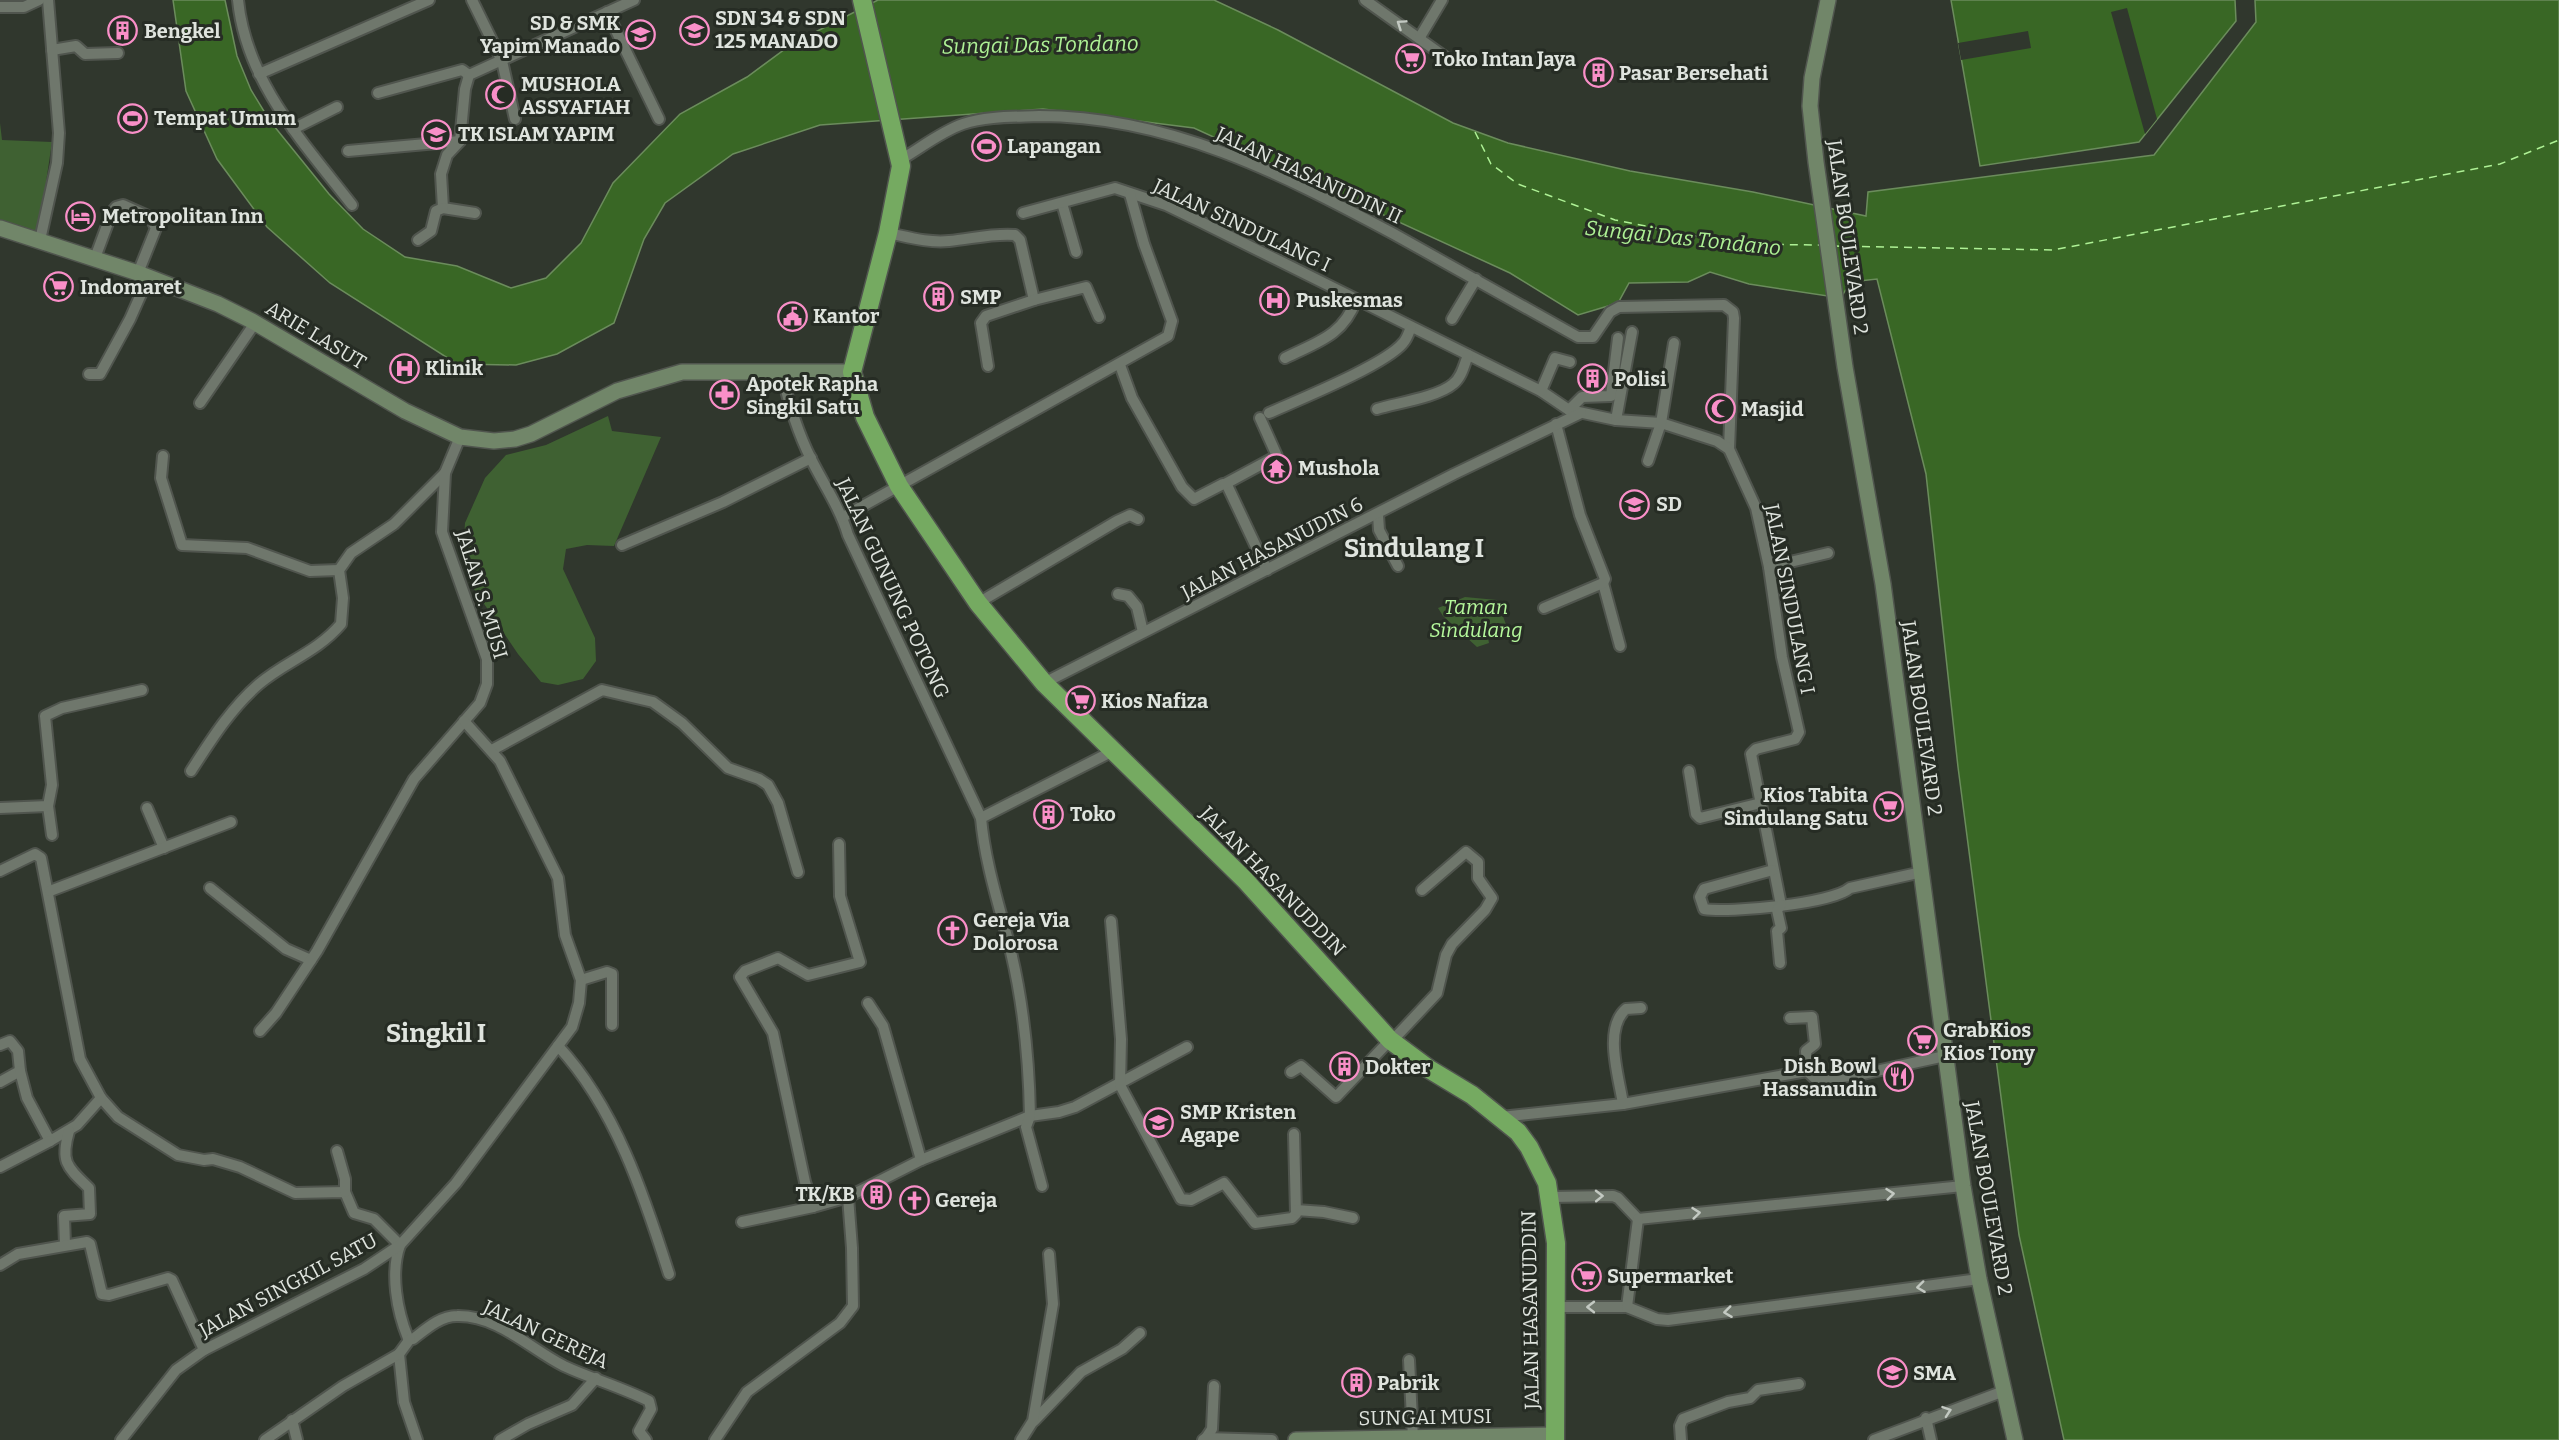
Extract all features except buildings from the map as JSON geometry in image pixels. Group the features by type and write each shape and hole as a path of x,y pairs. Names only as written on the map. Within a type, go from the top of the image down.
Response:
{"highway":[{"path":"852,372 888,232 900,160 862,0"},
{"name":"JALAN HASANUDDIN","path":"852,372 865,417 899,486 978,603 1044,683 1245,880 1391,1040 1501,1117 1529,1147 1551,1197 1556,1243 1555,1438"}],"main road":[{"name":"JALAN BOULEVARD 2","path":"1828,0 1816,50 1810,106 1829,265 1883,584 1963,1186 1979,1279 2015,1440"},
{"name":"ARIE LASUT","path":"0,228 143,274 218,304 255,323 405,411 460,437 494,441 515,440 618,391 682,372 781,370 852,372"},
{"name":"SUNGAI MUSI","path":"1296,1440 1555,1438"}],"street":[{"path":"0,6 24,7 39,0"},
{"path":"40,240 57,163 57,95 48,0"},
{"path":"238,0 247,45 259,74 293,129 352,205"},
{"path":"259,74 429,0"},
{"path":"472,0 502,61 515,119"},
{"path":"469,75 634,0"},
{"path":"1365,0 1441,54"},
{"path":"1420,37 1442,0"},
{"path":"607,12 659,119"},
{"path":"52,50 76,46 85,54 118,53"},
{"path":"378,93 462,70 469,75"},
{"path":"443,208 441,174 447,155 460,141 465,89 469,75"},
{"path":"293,129 337,107"},
{"name":"JALAN HASANUDIN II","path":"900,160 951,129 979,120 1048,116 1124,122 1173,134 1238,157 1337,204 1584,339 1597,334 1612,310 1619,307 1724,305 1733,312 1734,366 1729,449"},
{"path":"348,151 460,141"},
{"name":"JALAN SINDULANG I","path":"1023,213 1115,188 1166,205 1541,391 1569,410 1616,420 1661,423 1717,441 1729,449 1756,508 1769,567 1782,657 1799,734 1791,741 1752,751 1751,767 1761,803 1773,870 1784,905 1777,910 1780,928 1777,932 1780,963"},
{"path":"843,518 1120,365 1168,336 1173,325 1144,244 1130,194"},
{"path":"1062,203 1076,252"},
{"path":"89,374 100,374 130,319 156,228 150,217 123,206 116,207 95,258"},
{"path":"418,240 431,231 436,211 443,208 475,213"},
{"path":"888,232 922,240 948,241 985,235 1015,235 1020,240 1034,300"},
{"path":"1452,319 1476,279"},
{"path":"988,366 982,319 1034,300 1086,287 1099,316"},
{"path":"1285,358 1335,333 1347,319 1356,300"},
{"path":"200,402 255,323"},
{"path":"1120,365 1132,398 1165,458 1192,498 1225,484 1277,456 1264,416 1330,386 1391,354 1404,343 1411,327"},
{"path":"1616,420 1632,332"},
{"path":"1569,410 1582,397 1611,396 1618,338"},
{"path":"1648,461 1661,423 1674,343"},
{"path":"1377,409 1441,391 1453,385 1460,376 1468,355"},
{"path":"1541,391 1555,358 1570,362"},
{"name":"JALAN GUNUNG POTONG","path":"781,370 790,409 811,458 843,518 848,535 981,818 984,846 1011,952 1025,1025 1030,1116 1026,1127 1041,1186"},
{"name":"JALAN HASANUDIN 6","path":"1044,683 1581,413"},
{"path":"1556,424 1580,515 1592,550 1603,568 1603,583 1620,646"},
{"name":"JALAN S. MUSI","path":"261,1031 276,1013 311,960 414,779 484,694 488,674 487,660 442,532 445,473 460,437"},
{"path":"163,456 161,478 182,545 247,548 310,571 339,570"},
{"path":"621,545 723,502 811,458"},
{"path":"191,771 232,711 249,694 268,677 312,651 341,624 343,598 339,570 351,553 394,524 445,473"},
{"path":"1225,484 1267,570"},
{"path":"978,603 1130,514 1138,519"},
{"path":"1378,515 1379,530 1398,566"},
{"path":"1769,567 1828,553"},
{"path":"1544,608 1603,583"},
{"path":"1118,594 1128,596 1137,607 1143,632"},
{"path":"52,835 48,806 52,785 45,716 62,708 142,690"},
{"path":"492,750 602,690 653,702 682,723 728,768 759,779 768,785 778,803 798,872"},
{"path":"464,721 500,761 558,878 565,935 581,980 607,972 612,974 612,1024"},
{"path":"981,818 1113,751"},
{"path":"1689,771 1696,814 1700,818 1761,803"},
{"path":"0,808 48,806"},
{"path":"147,808 164,848"},
{"path":"50,891 231,822"},
{"path":"813,1207 805,1182 773,1033 740,978 745,971 778,958 808,975 860,962 840,896 839,844"},
{"path":"1291,1072 1301,1066 1336,1097 1437,993 1443,961 1452,944 1485,910 1492,898 1478,878 1478,862 1466,852 1422,890"},
{"path":"0,871 26,857 38,855 43,862 80,1059 101,1098 118,1117 178,1155 204,1160 213,1159 240,1167 295,1193 312,1195 345,1192"},
{"path":"1773,870 1708,887 1701,892 1700,897 1704,909 1784,905 1841,894 1850,888 1922,872"},
{"path":"210,888 286,949 311,960"},
{"path":"1112,921 1121,1040 1120,1085 1181,1199 1191,1200 1224,1183 1255,1223 1289,1219 1294,1216 1296,1210 1294,1134"},
{"name":"JALAN SINGKIL SATU","path":"121,1440 176,1370 204,1350 364,1269 400,1245 456,1183 572,1027 581,980"},
{"path":"868,1003 883,1026 921,1160"},
{"path":"1623,1104 1615,1047 1615,1022 1626,1009 1641,1008"},
{"path":"1790,1018 1809,1016 1813,1019 1815,1044 1806,1050 1807,1071 1817,1080 1858,1075 1945,1056"},
{"path":"0,1045 10,1041 15,1045 27,1098 50,1141"},
{"path":"558,1046 592,1089 614,1131 669,1274"},
{"path":"742,1222 848,1197 921,1160 1030,1116 1067,1110 1120,1085 1187,1047"},
{"path":"0,1082 20,1071"},
{"path":"1501,1117 1623,1104 1807,1071"},
{"path":"0,1167 69,1131 101,1098"},
{"path":"65,1245 64,1216 90,1214 89,1188 75,1177 64,1159 63,1150 69,1131"},
{"path":"265,1440 292,1420 399,1354 410,1339 400,1312 395,1272 395,1259 400,1245 374,1219 354,1213 345,1192 345,1179 337,1151"},
{"path":"1638,1219 1963,1186"},
{"path":"1551,1197 1613,1196 1618,1198 1638,1219"},
{"path":"715,1440 747,1392 840,1323 852,1310 852,1248 848,1197"},
{"path":"1296,1210 1324,1212 1353,1218"},
{"path":"1627,1307 1638,1219"},
{"path":"0,1265 18,1254 84,1242 90,1244 101,1293 105,1295 164,1278 172,1280 204,1350"},
{"path":"1033,1422 1053,1304 1049,1254"},
{"path":"1554,1307 1627,1307 1668,1320 1979,1279"},
{"name":"JALAN GEREJA","path":"410,1339 450,1317 471,1318 513,1334 556,1362 650,1403 651,1408 639,1431 646,1440"},
{"path":"1021,1440 1033,1422 1081,1372 1122,1349 1140,1333"},
{"path":"399,1354 404,1402 417,1440"},
{"path":"1409,1360 1413,1438"},
{"path":"500,1440 528,1424 572,1405 596,1378"},
{"path":"1681,1440 1680,1422 1683,1419 1728,1402 1750,1398 1758,1390 1798,1384"},
{"path":"1205,1439 1212,1429 1214,1386"},
{"path":"1874,1440 1926,1418 2004,1390"},
{"path":"1926,1418 1931,1440"},
{"path":"292,1420 297,1440"},
{"path":"1205,1439 1272,1440"}],"green space":[{"path":"0,123 2,140 52,142 38,236 0,224"},
{"path":"608,416 612,431 661,437 614,546 587,545 566,549 563,569 595,638 596,661 583,679 558,685 541,682 518,654 470,583 463,558 465,523 485,478 506,455 546,445"},
{"name":"Taman Sindulang","path":"1465,597 1497,600 1508,630 1488,638 1489,643 1477,647 1443,616 1438,608"}],"water":[{"name":"Sungai Das Tondano","path":"173,0 225,0 237,56 251,90 270,121 329,194 363,229 405,257 457,266 511,288 546,278 581,243 613,183 680,114 747,77 792,44 878,0 1214,0 1278,30 1453,123 1508,143 1630,171 1753,192 1866,216 1868,192 2154,155 2256,22 2255,0 2559,0 2559,1440 2064,1440 2019,1235 1958,767 1926,474 1877,279 1850,282 1841,298 1749,284 1710,272 1688,282 1629,283 1618,303 1578,315 1510,273 1194,128 1043,109 820,125 733,154 665,203 644,239 614,323 557,354 516,365 457,364 330,283 267,227 217,159 186,91"},
{"path":"1951,0 2235,0 2236,21 2139,142 1980,166"}],"pier":[{"path":"2127,8 2157,119 2145,134 2111,12"},
{"path":"2028,31 2031,48 1961,60 1958,43"}],"ferry route":[{"path":"1475,132 1491,164 1518,184 1615,220 1738,244 1820,245"},
{"path":"1834,246 2053,250 2500,164 2559,140"}],"place":[{"name":"SDN 34 & SDN 125 MANADO","path":"694,30"},
{"name":"Bengkel","path":"123,31"},
{"name":"SD & SMK Yapim Manado","path":"641,34"},
{"name":"Toko Intan Jaya","path":"1411,59"},
{"name":"Pasar Bersehati","path":"1598,73"},
{"name":"MUSHOLA ASSYAFIAH","path":"500,95"},
{"name":"Tempat Umum","path":"133,118"},
{"name":"TK ISLAM YAPIM","path":"437,134"},
{"name":"Lapangan","path":"986,146"},
{"name":"Metropolitan Inn","path":"81,216"},
{"name":"Indomaret","path":"59,287"},
{"name":"SMP","path":"939,297"},
{"name":"Puskesmas","path":"1275,300"},
{"name":"Kantor","path":"792,316"},
{"name":"Klinik","path":"404,368"},
{"name":"Polisi","path":"1593,379"},
{"name":"Apotek Rapha Singkil Satu","path":"725,395"},
{"name":"Masjid","path":"1720,409"},
{"name":"Mushola","path":"1277,468"},
{"name":"SD","path":"1635,504"},
{"name":"Kios Nafiza","path":"1080,701"},
{"name":"Kios Tabita Sindulang Satu","path":"1889,806"},
{"name":"Toko","path":"1049,814"},
{"name":"Gereja Via Dolorosa","path":"952,931"},
{"name":"GrabKios Kios Tony","path":"1922,1041"},
{"name":"Dokter","path":"1344,1067"},
{"name":"Dish Bowl Hassanudin","path":"1898,1077"},
{"name":"SMP Kristen Agape","path":"1159,1123"},
{"name":"TK/KB","path":"876,1194"},
{"name":"Gereja","path":"914,1200"},
{"name":"Supermarket","path":"1586,1276"},
{"name":"SMA","path":"1892,1373"},
{"name":"Pabrik","path":"1356,1383"}],"district":[{"name":"Sindulang I","path":"1414,548"},
{"name":"Singkil I","path":"436,1033"}]}
